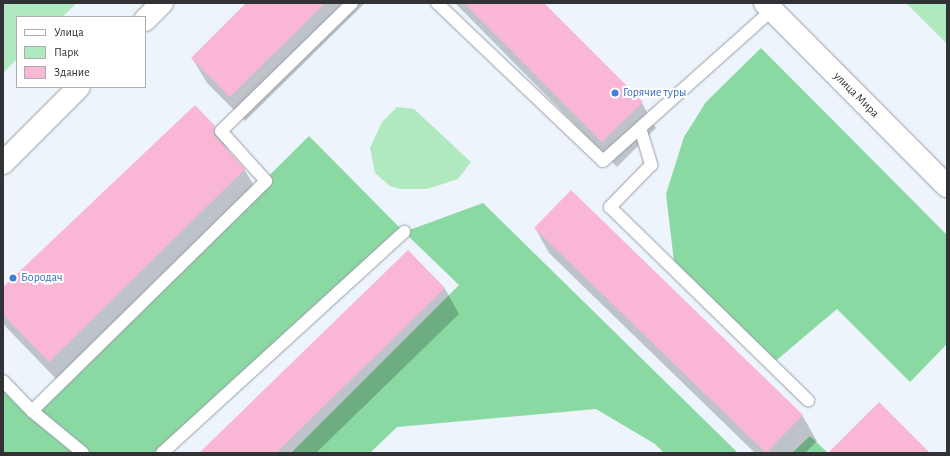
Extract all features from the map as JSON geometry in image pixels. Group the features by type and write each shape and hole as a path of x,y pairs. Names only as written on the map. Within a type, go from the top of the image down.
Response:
{"main road":[{"path":"146,19 162,3"},
{"name":"улица Мира","path":"768,6 947,186"},
{"path":"3,163 78,88"}],"lane":[{"path":"32,411 266,181 221,131 352,3"},
{"path":"437,3 603,161 640,128 768,6"},
{"path":"640,128 651,165 610,207 808,400"},
{"path":"162,453 404,232"},
{"path":"3,381 32,411 83,453"}],"green space":[{"path":"3,3 77,3 63,16 16,16 16,60 3,73"},
{"path":"906,3 947,3 947,44"},
{"path":"761,48 947,235 947,344 910,382 837,309 772,364 675,270 666,194 684,137 706,102"},
{"path":"397,107 414,109 471,162 458,179 427,189 400,189 390,186 375,173 370,148 382,122"},
{"path":"309,136 404,232 162,453 3,453 3,381 32,411"},
{"path":"483,203 738,453 664,453 655,444 596,409 397,427 370,453 291,453 459,285 404,232"},
{"path":"810,436 828,453 792,453"}],"building":[{"path":"246,3 325,3 230,97 191,58"},
{"path":"464,3 544,3 643,102 602,142"},
{"path":"195,105 215,126 215,136 245,169 49,362 3,315 3,287"},
{"path":"571,190 803,415 766,453 534,228"},
{"path":"408,250 445,288 276,453 199,453"},
{"path":"879,402 930,453 828,453"}],"place":[{"name":"Горячие туры","path":"615,93"},
{"name":"Бородач","path":"13,278"}]}
